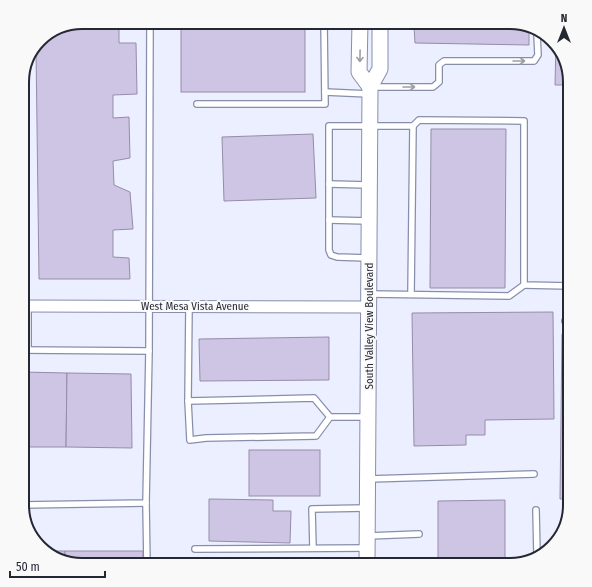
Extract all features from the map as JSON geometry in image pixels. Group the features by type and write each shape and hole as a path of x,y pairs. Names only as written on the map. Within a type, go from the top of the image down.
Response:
{"main road":[{"path":"360,29 359,72 370,90"},
{"name":"South Valley View Boulevard","path":"368,558 370,90 380,69 380,29"}],"street":[{"name":"West Mesa Vista Avenue","path":"29,306 189,306 369,300"}],"lane":[{"path":"147,558 146,503 150,306 150,29"},
{"path":"197,104 325,104 324,29"},
{"path":"325,92 433,87 439,82 439,65 444,61 534,61 538,55 537,37"},
{"path":"411,294 413,126 419,120 524,121 524,285"},
{"path":"369,258 336,257 331,255 329,250 329,126 413,126"},
{"path":"329,184 370,185"},
{"path":"329,220 369,221"},
{"path":"369,300 411,294 509,296 524,285 563,286"},
{"path":"189,306 188,401 190,440 206,438 316,436 330,417"},
{"path":"29,350 149,351"},
{"path":"188,401 314,398 330,417 368,418"},
{"path":"368,479 534,474"},
{"path":"29,505 146,503"},
{"path":"313,548 312,509 368,508"},
{"path":"536,510 537,551"},
{"path":"195,549 313,548 368,542 419,534"}],"shaded area":[{"path":"82,29 514,29 533,34 544,42 544,48 551,48 559,62 563,82 563,505 562,515 556,532 545,545 530,554 510,558 82,558 72,557 55,551 42,540 33,525 29,505 29,78 33,62 44,44 62,33"}],"building":[{"path":"82,29 119,29 119,43 136,43 137,94 113,95 113,118 129,117 130,158 113,161 114,185 130,192 133,229 113,230 113,257 129,258 130,279 39,279 36,56 44,44 62,33"},
{"path":"181,29 305,29 305,92 181,92"},
{"path":"414,29 514,29 529,33 529,45 415,43"},
{"path":"556,56 562,72 563,85 555,85"},
{"path":"431,129 506,129 505,288 430,288"},
{"path":"313,134 316,198 224,201 222,137"},
{"path":"553,312 554,419 485,420 485,435 466,435 466,445 414,446 412,313"},
{"path":"562,334 563,334 563,499 560,499"},
{"path":"329,337 329,380 200,381 199,339"},
{"path":"29,372 67,373 66,447 29,447"},
{"path":"67,373 131,374 132,448 66,447"},
{"path":"249,450 320,450 320,496 249,496"},
{"path":"209,499 273,500 273,511 291,511 290,543 209,541"},
{"path":"505,500 505,558 438,558 438,501"},
{"path":"55,551 65,551 65,555"},
{"path":"65,551 143,551 143,558 82,558 65,555"}]}
